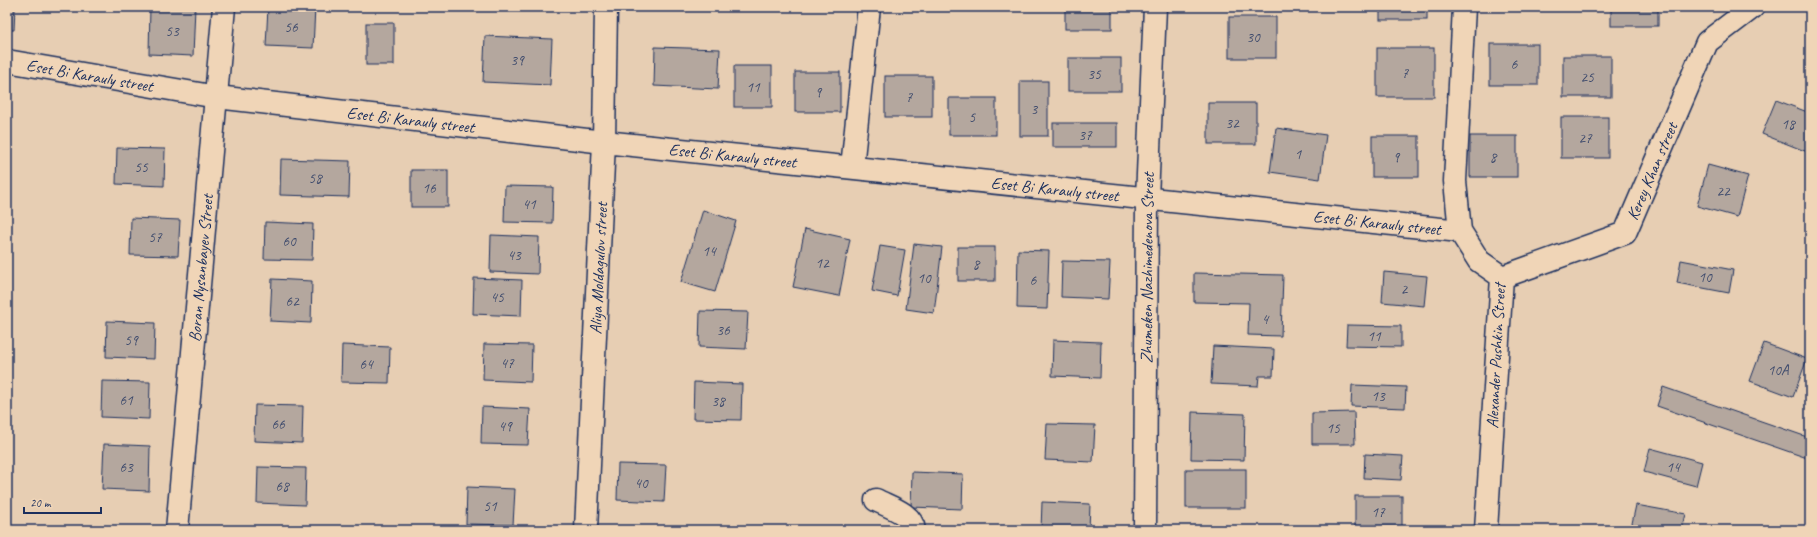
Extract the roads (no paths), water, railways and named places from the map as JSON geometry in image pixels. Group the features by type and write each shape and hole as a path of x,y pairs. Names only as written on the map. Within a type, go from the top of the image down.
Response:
{"street":[{"name":"Boran Nysanbayev Street","path":"178,530 224,7"},
{"name":"Aliya Moldagulov street","path":"586,530 604,142 606,7"},
{"path":"852,167 869,7"},
{"name":"Zhumeken Nazhimedenova Street","path":"1145,530 1147,198 1155,7"},
{"name":"Alexander Pushkin Street","path":"1464,7 1455,181 1460,231 1479,261 1502,277 1486,530"},
{"name":"Kerey Khan street","path":"1502,277 1625,233 1707,42 1753,7"},
{"name":"Eset Bi Karauly street","path":"7,61 217,97 604,142 1460,231"},
{"path":"876,500 907,516 914,525 914,530"}]}
